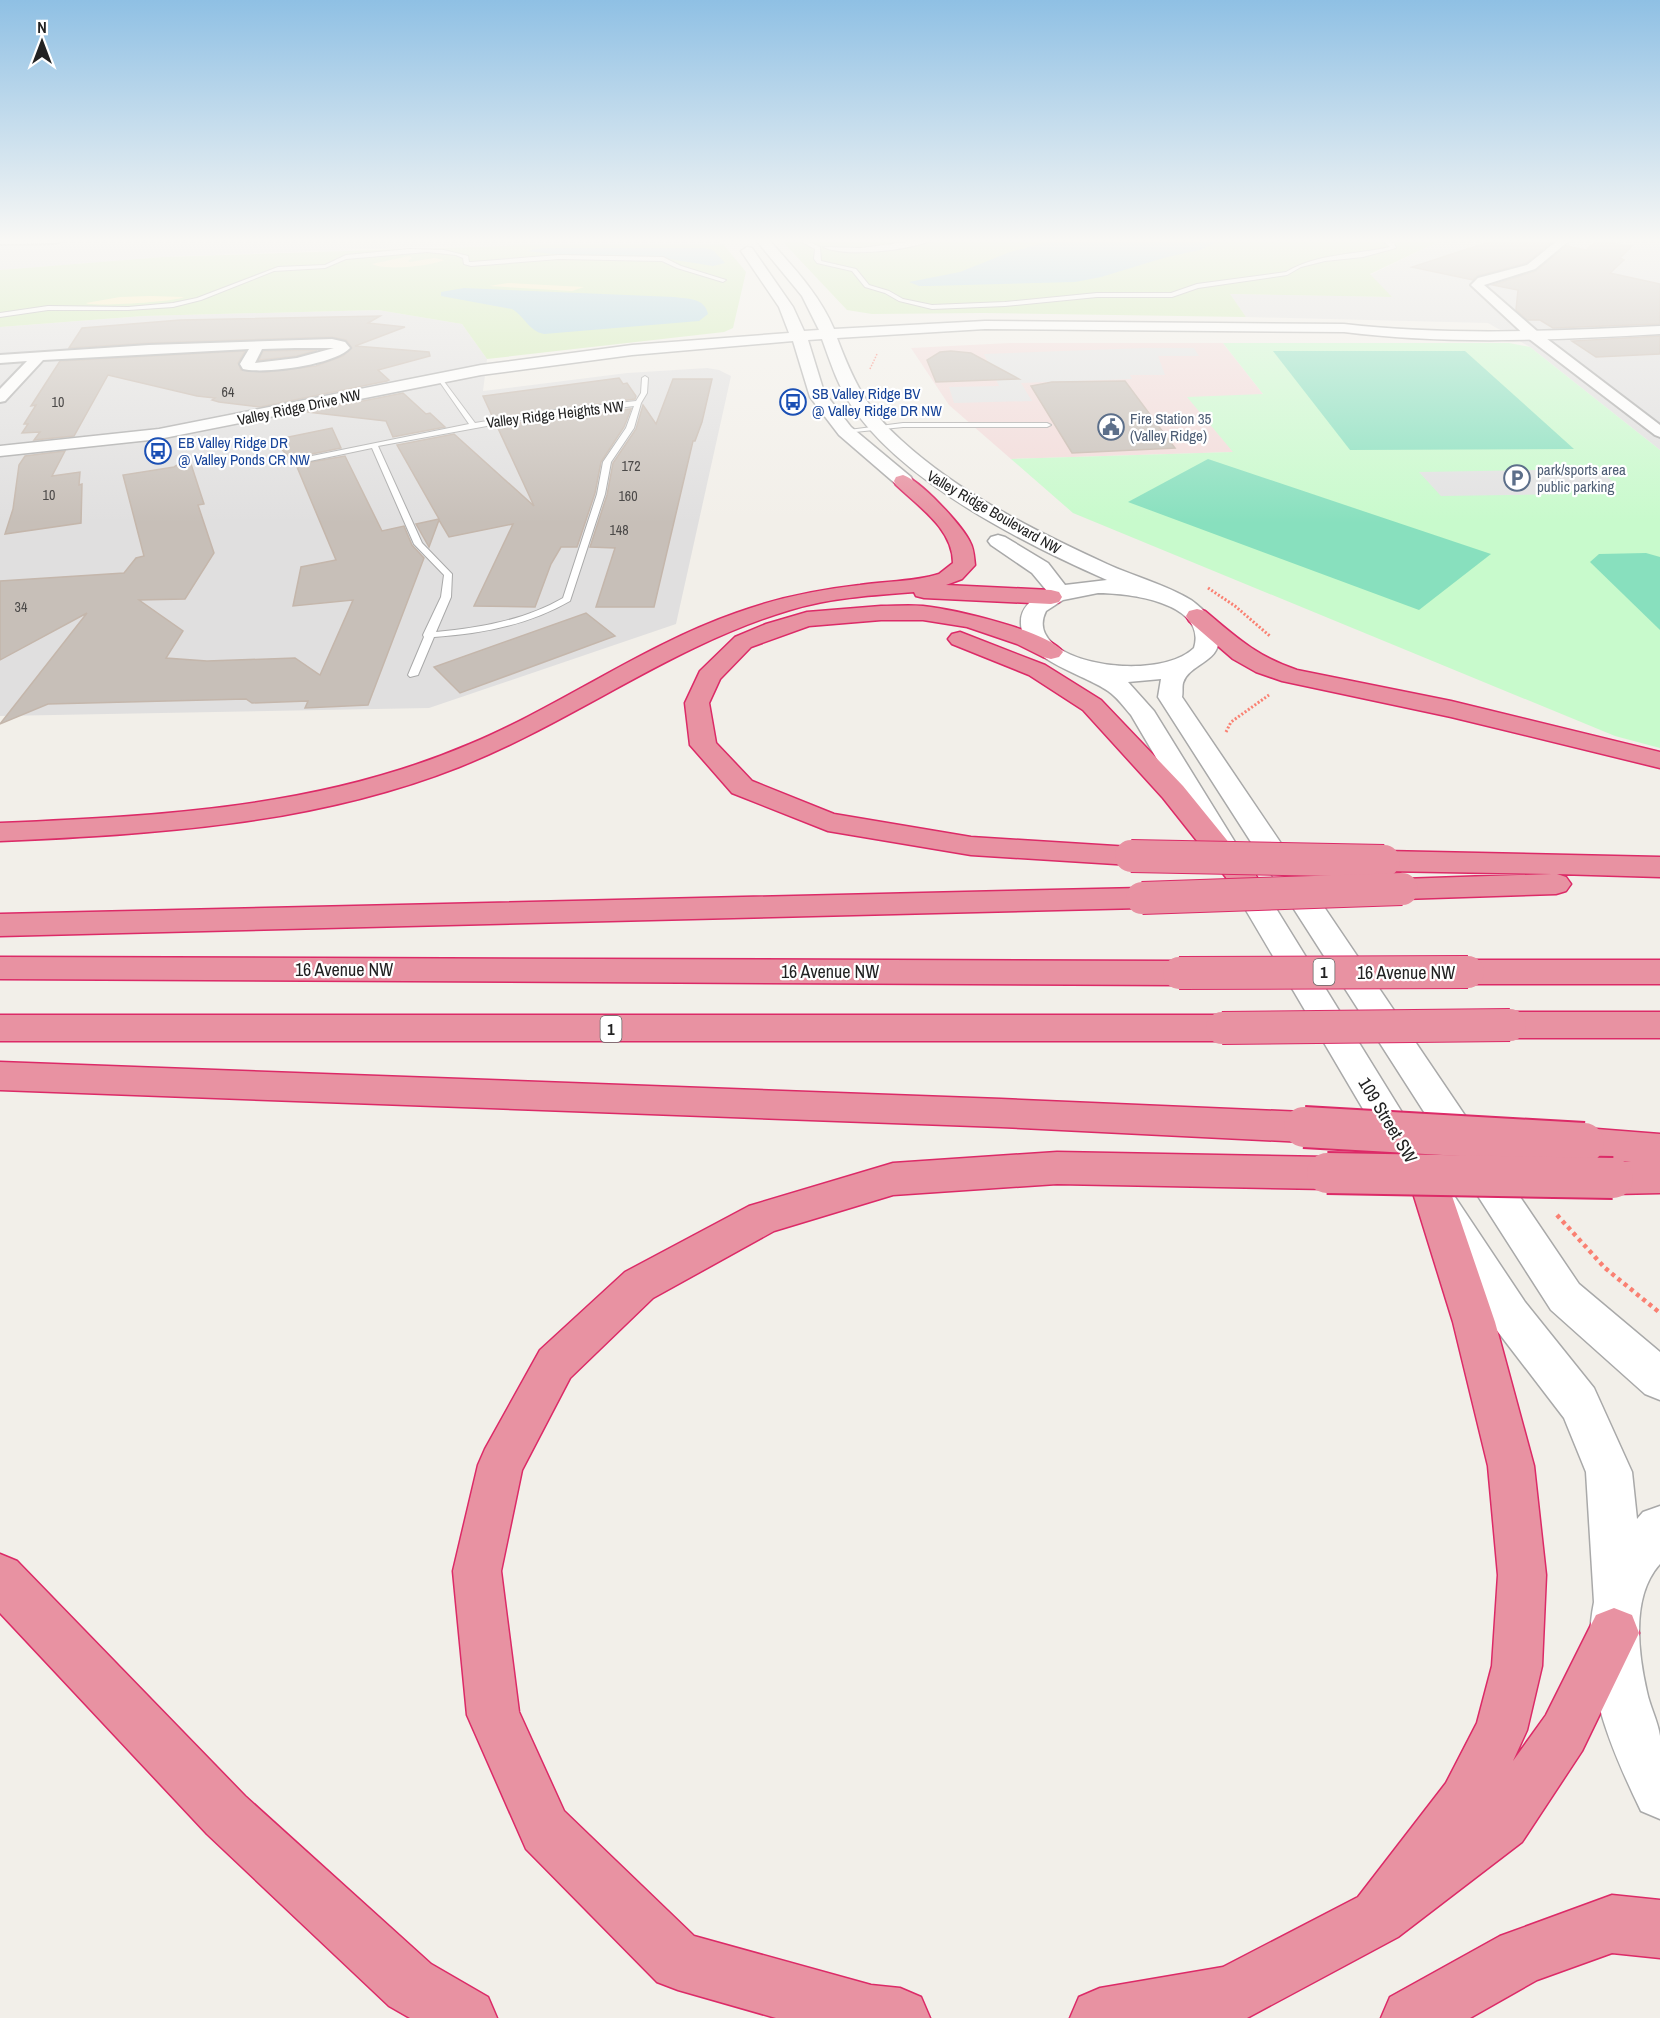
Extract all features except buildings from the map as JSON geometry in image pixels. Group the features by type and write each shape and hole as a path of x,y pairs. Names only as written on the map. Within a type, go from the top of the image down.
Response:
{"highway":[{"path":"0,832 209,819 297,806 393,780 477,751 541,723 701,635 782,605 929,582 952,576 964,565 966,554 956,533 903,481"},
{"path":"880,588 1056,595"},
{"path":"1052,652 1025,639 971,621 923,613 842,615 807,619 743,642 709,676 697,703 703,745 742,787 828,822 971,846 1131,856 1660,867"},
{"path":"1197,616 1241,654 1264,667 1282,673 1451,709 1660,760"},
{"path":"774,629 842,624 909,627 969,641 1037,670 1092,705 1173,792 1246,883"},
{"path":"0,925 1142,898 1660,880"},
{"name":"16 Avenue NW","path":"0,968 1179,973 1660,972"},
{"name":"1","path":"0,1028 1222,1028 1660,1025"},
{"path":"0,1076 1001,1113 1304,1127 1660,1149"},
{"path":"900,2018 872,2015 678,1961 545,1830 493,1715 477,1571 501,1465 555,1364 639,1285 763,1218 893,1179 1057,1168 1660,1178"},
{"path":"1378,1917 1465,1802 1501,1730 1517,1666 1521,1575 1511,1466 1474,1322 1432,1193"},
{"path":"0,1578 226,1815 410,1985 467,2018"},
{"path":"1100,2018 1229,1996 1378,1917 1503,1823 1564,1733 1616,1616"},
{"path":"1411,2018 1521,1957 1612,1924 1660,1929"}],"street":[{"path":"744,340 757,334"},
{"name":"Valley Ridge Boulevard NW","path":"797,334 816,393 845,431 903,481 1040,568 1056,595"},
{"name":"Valley Ridge Boulevard NW","path":"829,334 843,375 856,400 875,426 923,470 988,512 1034,538 1103,572 1161,595"},
{"name":"Valley Ridge Drive NW","path":"0,451 168,432 444,383 720,354 800,342 908,334"},
{"path":"890,345 920,334"},
{"name":"Valley Ridge Drive NW","path":"1047,334 1360,336 1376,334"},
{"path":"1533,334 1660,432"},
{"name":"Valley Ridge Drive NW","path":"1541,334 1595,334"},
{"name":"Valley Ridge Drive NW","path":"0,462 110,451 179,441 553,359 744,340 800,342"},
{"path":"0,359 152,348 258,344 332,343 343,348 335,353 278,364 262,367 248,366 258,344"},
{"path":"720,354 751,356"},
{"path":"0,398 39,356"},
{"path":"789,362 808,370"},
{"path":"856,400 859,371"},
{"path":"1636,414 1660,414"},
{"path":"1120,586 1161,595 1182,604 1197,616 1205,627 1208,638 1204,649 1196,659 1182,667 1162,672 1138,675 1089,669 1052,652 1034,632 1031,622 1041,604 1056,595 1078,588 1120,586"},
{"path":"1182,667 1171,682 1170,697 1565,1297 1660,1379"},
{"name":"109 Street SW","path":"1089,669 1119,687 1141,711 1432,1193 1510,1315 1579,1402 1609,1472 1614,1522 1618,1677 1631,1727 1660,1792"},
{"path":"1616,1616 1629,1565 1648,1538 1660,1528"}],"lane":[{"name":"Valley Ridge Heights NW","path":"428,635 479,631 550,609 567,599 601,494 607,462 630,428 638,403 644,393 645,378"},
{"name":"Valley Ridge Heights NW","path":"444,383 472,424"},
{"name":"Valley Ridge Heights NW","path":"310,459 472,424 581,408 638,403"},
{"path":"845,431 875,426 1047,425"},
{"path":"374,445 418,544 448,574 446,597 413,675"}],"shaded area":[{"path":"0,334 469,334 487,359 483,391 627,373 707,368 719,370 731,376 676,624 429,708 0,716"},
{"path":"1508,334 1660,334 1660,450 1530,347"},
{"path":"1010,343 1223,343 1263,394 1234,452 1011,459 949,405 911,348"},
{"path":"1194,348 1199,356 1158,356 1165,375 1130,375 1132,379 1021,383 1032,401 954,403 949,387 999,386 984,354"},
{"name":"park/sports area public parking","path":"1598,469 1617,485 1558,486 1565,494 1441,496 1419,472"}],"green space":[{"path":"469,334 705,334 487,359"},
{"path":"1223,343 1509,343 1530,347 1660,450 1660,748 1615,736 1073,513 1011,459 1233,452 1187,397 1263,394"},
{"path":"1273,351 1465,351 1574,449 1350,450"},
{"path":"1208,459 1491,554 1419,610 1128,502"},
{"path":"1646,553 1660,557 1660,630 1590,562 1599,554"}],"place":[{"name":"SB Valley Ridge BV @ Valley Ridge DR NW","path":"793,402"},
{"name":"Fire Station 35 (Valley Ridge)","path":"1111,427"},
{"name":"EB Valley Ridge DR @ Valley Ponds CR NW","path":"158,451"},
{"name":"park/sports area public parking","path":"1517,478"}]}
